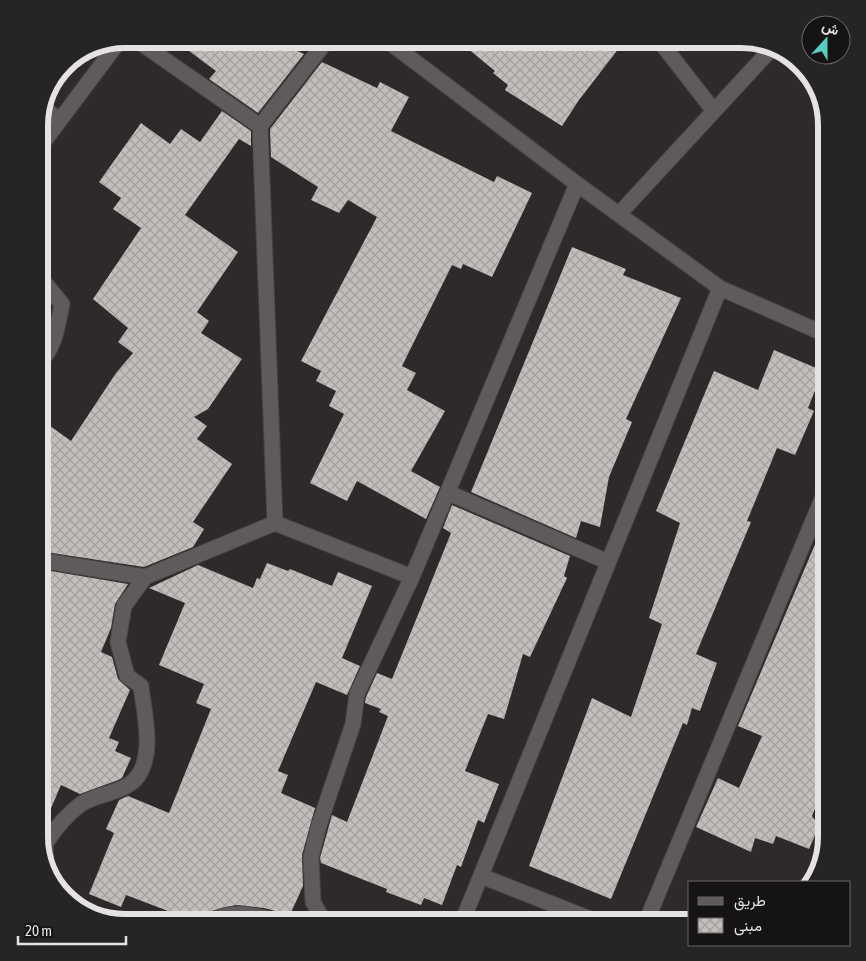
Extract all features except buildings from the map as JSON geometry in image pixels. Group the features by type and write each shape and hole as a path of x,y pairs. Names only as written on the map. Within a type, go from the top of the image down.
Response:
{"street":[{"path":"148,48 260,126"},
{"path":"275,523 260,126 321,48"},
{"path":"397,48 577,184 720,288 818,331"},
{"path":"665,48 714,111"},
{"path":"48,135 113,49"},
{"path":"619,214 768,53"},
{"path":"49,112 59,120"},
{"path":"320,914 313,902 311,881 312,857 319,825 353,724 357,694 412,577 577,184"},
{"path":"48,287 62,304 55,335 48,350"},
{"path":"465,914 720,288"},
{"path":"448,493 608,562"},
{"path":"48,838 60,822 83,803 123,788 140,773 146,728 141,686 127,676 118,642 124,606 145,577 275,523 412,577"},
{"path":"649,914 818,523"},
{"path":"48,561 145,577"},
{"path":"481,876 578,914"},
{"path":"223,914 241,914"}]}
